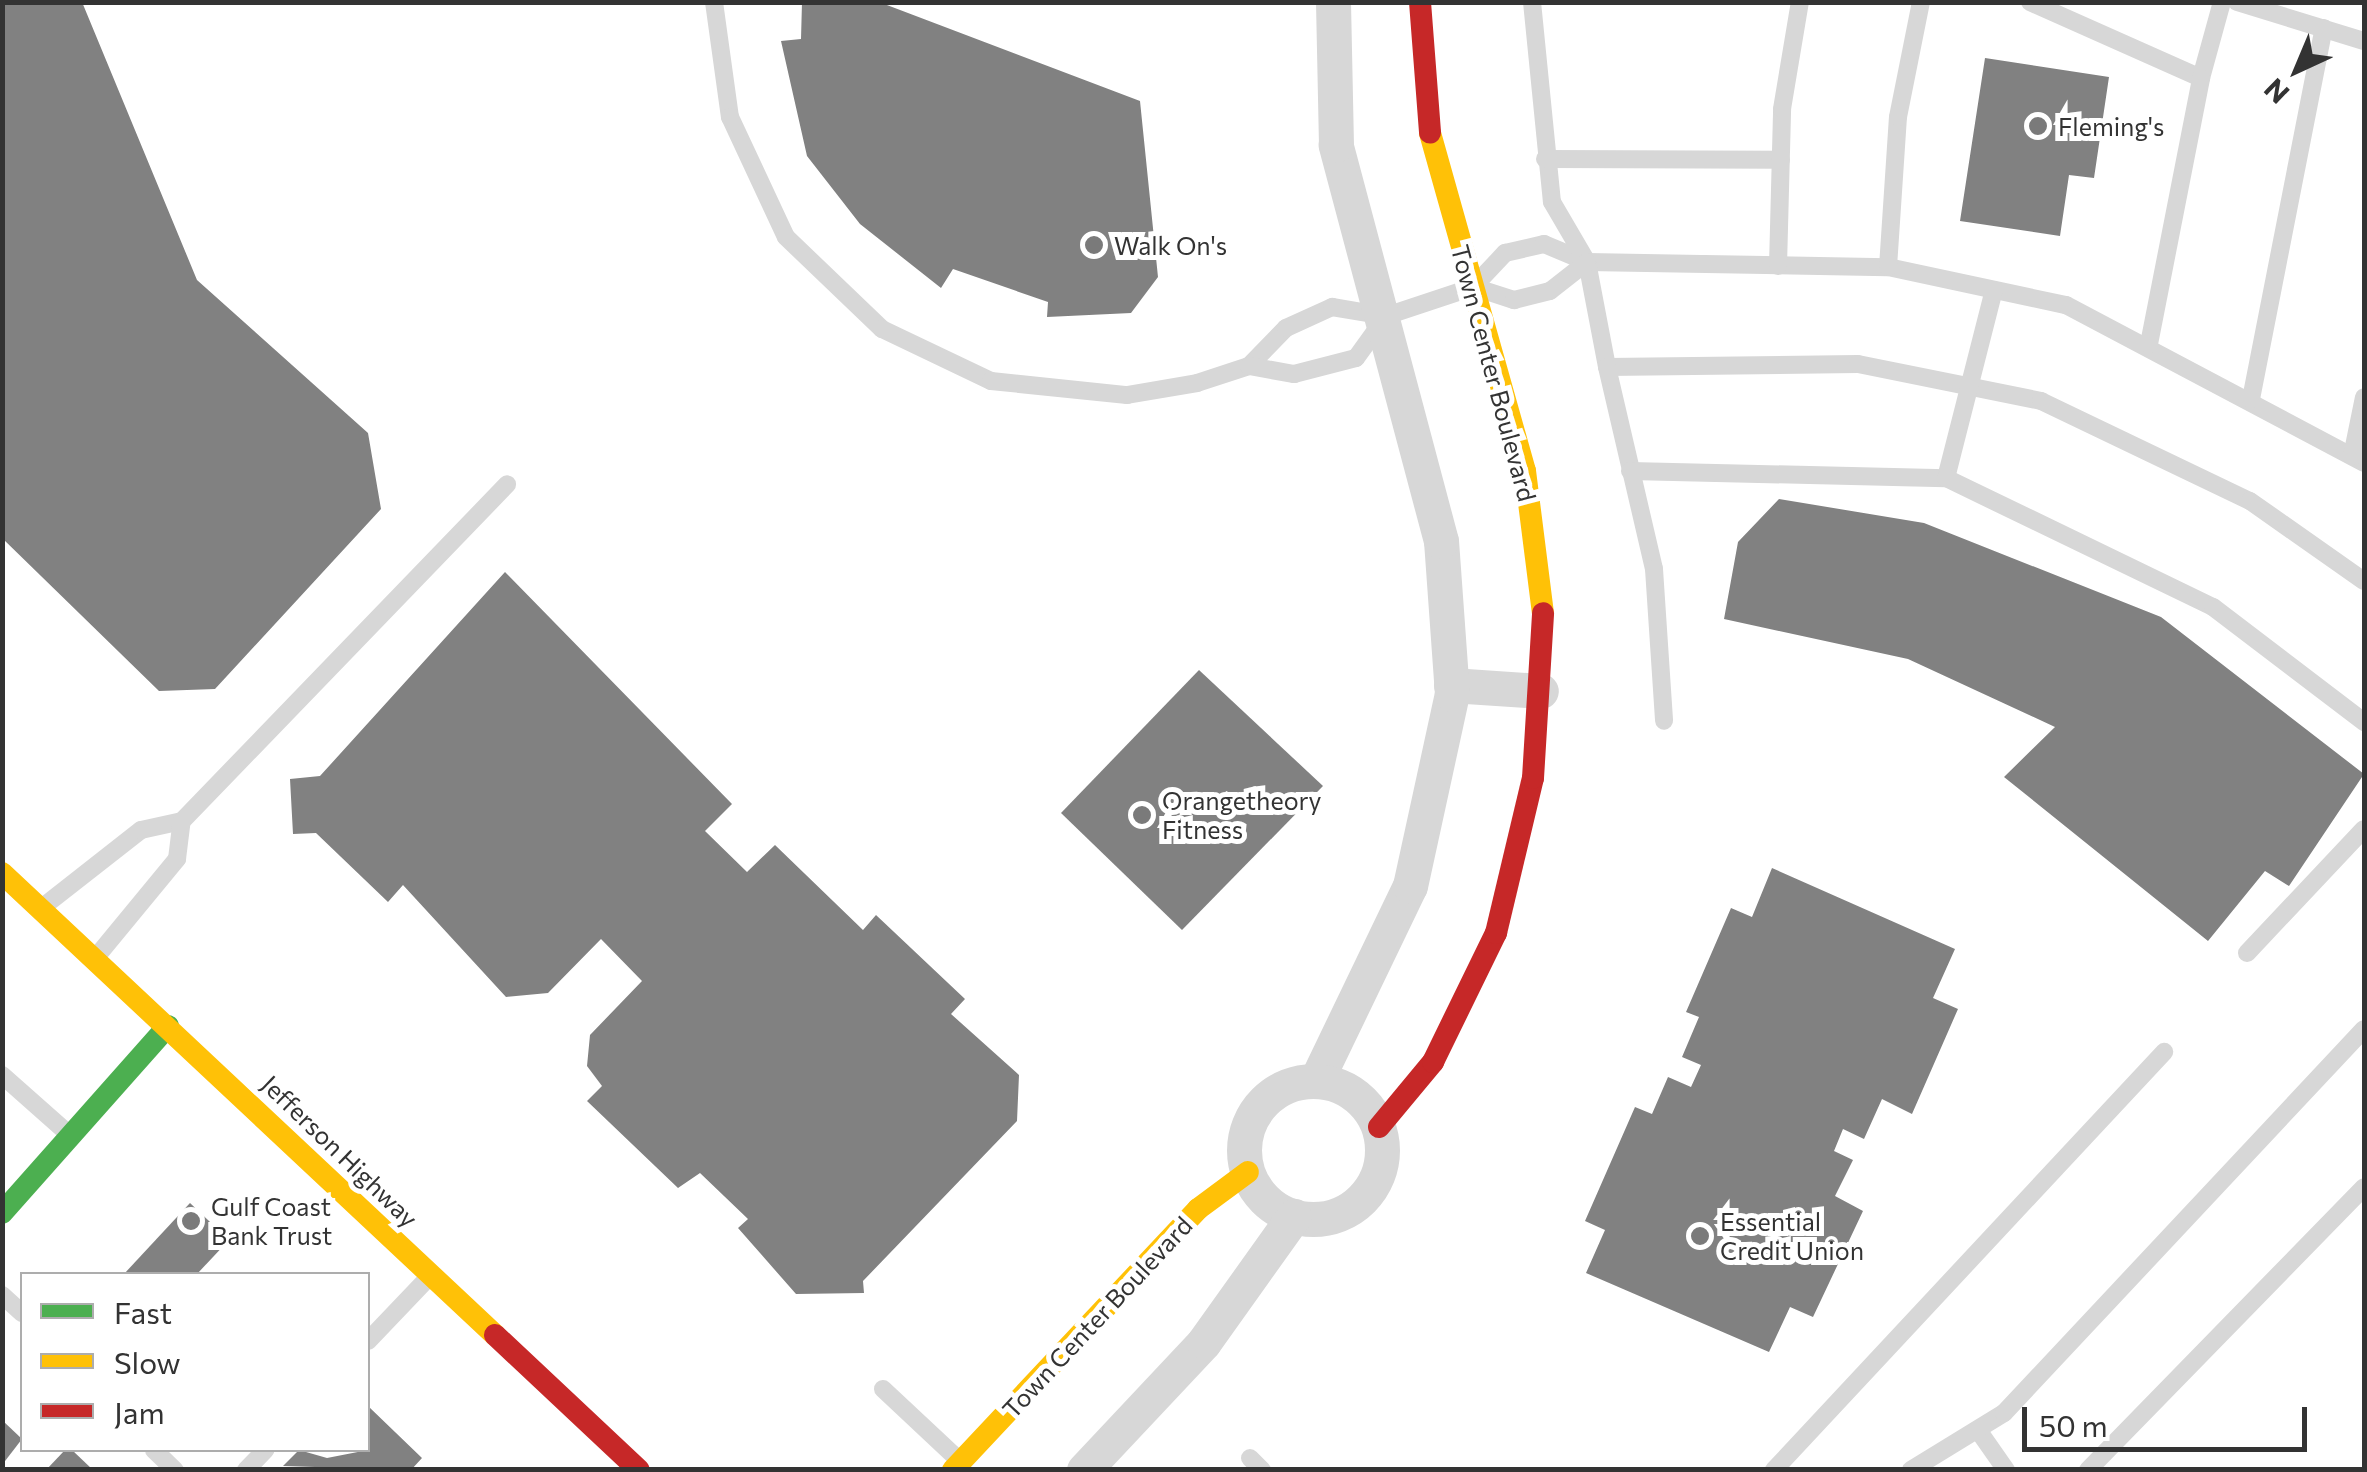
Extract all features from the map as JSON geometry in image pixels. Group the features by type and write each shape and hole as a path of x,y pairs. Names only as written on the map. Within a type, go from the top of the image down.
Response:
{"street":[{"path":"1316,1081 1410,886 1451,685 1440,541 1386,316 1336,145 1333,2"},
{"name":"Town Center Boulevard","path":"1379,1127 1433,1062 1496,933 1533,778 1546,632 1526,471 1431,147 1420,2"},
{"path":"1451,685 1541,691"},
{"name":"Jefferson Highway","path":"2,873 430,1275 608,1452 639,1470"},
{"path":"2,1213 168,1026"},
{"path":"1316,1081 1355,1094 1379,1127 1381,1164 1358,1203 1338,1214 1294,1216 1274,1206 1248,1172 1244,1146 1259,1109 1290,1084 1316,1081"},
{"name":"Town Center Boulevard","path":"961,1467 1198,1209 1248,1172"},
{"path":"1084,1470 1204,1342 1294,1216"}],"lane":[{"path":"714,2 730,117 786,237 882,329 991,380 1127,394 1249,366 1294,374 1356,358 1386,316"},
{"path":"1532,2 1552,202 1587,262 1664,642 1664,721"},
{"path":"1778,266 1781,160 1800,2"},
{"path":"1888,268 1898,117 1921,2"},
{"path":"2030,2 2201,78"},
{"path":"2149,344 2201,78 2222,2"},
{"path":"2237,2 2364,41"},
{"path":"2250,399 2324,28"},
{"path":"1545,159 1781,160"},
{"path":"1249,366 1286,328 1332,307 1386,316 1473,288 1505,253 1544,244 1587,262 1888,268 2066,305 2149,344 2360,457 2364,397"},
{"path":"1473,288 1514,300 1550,291 1587,262"},
{"path":"1946,478 1994,290"},
{"path":"1607,367 1858,364 2041,401 2250,500 2364,581"},
{"path":"1630,471 1946,478 2213,607 2364,722"},
{"path":"40,909 141,830 182,821 507,484"},
{"path":"94,960 177,858 182,821"},
{"path":"2247,953 2364,829"},
{"path":"1911,1470 1978,1430 2364,1030"},
{"path":"1774,1470 2164,1052"},
{"path":"2,1075 72,1136"},
{"path":"2088,1470 2364,1187"},
{"path":"370,1339 430,1275"},
{"path":"883,1389 961,1467"},
{"path":"1978,1430 2006,1470"},
{"path":"156,1452 175,1470"}],"building":[{"path":"2,2 82,2 197,280 368,433 381,509 215,689 159,691 2,538"},
{"path":"802,2 879,2 1140,101 1158,277 1131,313 1047,317 1048,302 953,269 941,288 860,224 807,156 781,41 801,39"},
{"name":"Fleming's","path":"1985,58 2109,77 2094,178 2069,175 2060,236 1960,221"},
{"path":"1779,499 1924,523 2161,617 2364,774 2289,886 2265,871 2208,941 2004,777 2055,727 1908,659 1724,619 1738,542"},
{"path":"505,572 732,804 705,831 747,872 775,845 863,930 876,915 965,999 951,1014 1019,1075 1017,1121 863,1281 864,1293 796,1294 738,1228 748,1219 700,1173 678,1188 587,1101 602,1086 587,1066 590,1035 642,981 601,939 548,993 506,997 403,885 388,902 316,833 293,834 290,779 320,776"},
{"path":"1199,670 1323,786 1182,930 1061,813"},
{"path":"1772,868 1955,949 1933,998 1958,1009 1912,1114 1882,1099 1864,1139 1843,1129 1834,1151 1853,1160 1835,1196 1863,1211 1813,1317 1790,1307 1769,1352 1586,1273 1605,1230 1585,1221 1635,1107 1652,1114 1668,1077 1691,1087 1701,1065 1682,1057 1699,1017 1686,1012 1731,908 1752,917"},
{"name":"Gulf Coast Bank Trust","path":"190,1203 229,1240 199,1272 126,1272"},
{"path":"370,1408 422,1458 411,1470 283,1466 297,1452 327,1458 370,1452"},
{"path":"2,1420 20,1442 2,1465"},
{"path":"63,1452 74,1452 93,1470 46,1470"}],"traffic: fast":[{"path":"2,1213 168,1026"}],"traffic: slow":[{"path":"1430,133 1525,471 1543,613"},
{"path":"2,873 495,1335"},
{"path":"953,1470 1198,1209 1248,1172"}],"traffic: jam":[{"path":"1420,2 1430,133"},
{"path":"1379,1127 1433,1062 1496,933 1533,778 1543,613"},
{"path":"495,1335 639,1470"}],"place":[{"name":"Fleming's","path":"2038,126"},
{"name":"Walk On's","path":"1094,245"},
{"name":"Orangetheory Fitness","path":"1142,815"},
{"name":"Gulf Coast Bank Trust","path":"191,1221"},
{"name":"Essential Credit Union","path":"1700,1236"}]}
